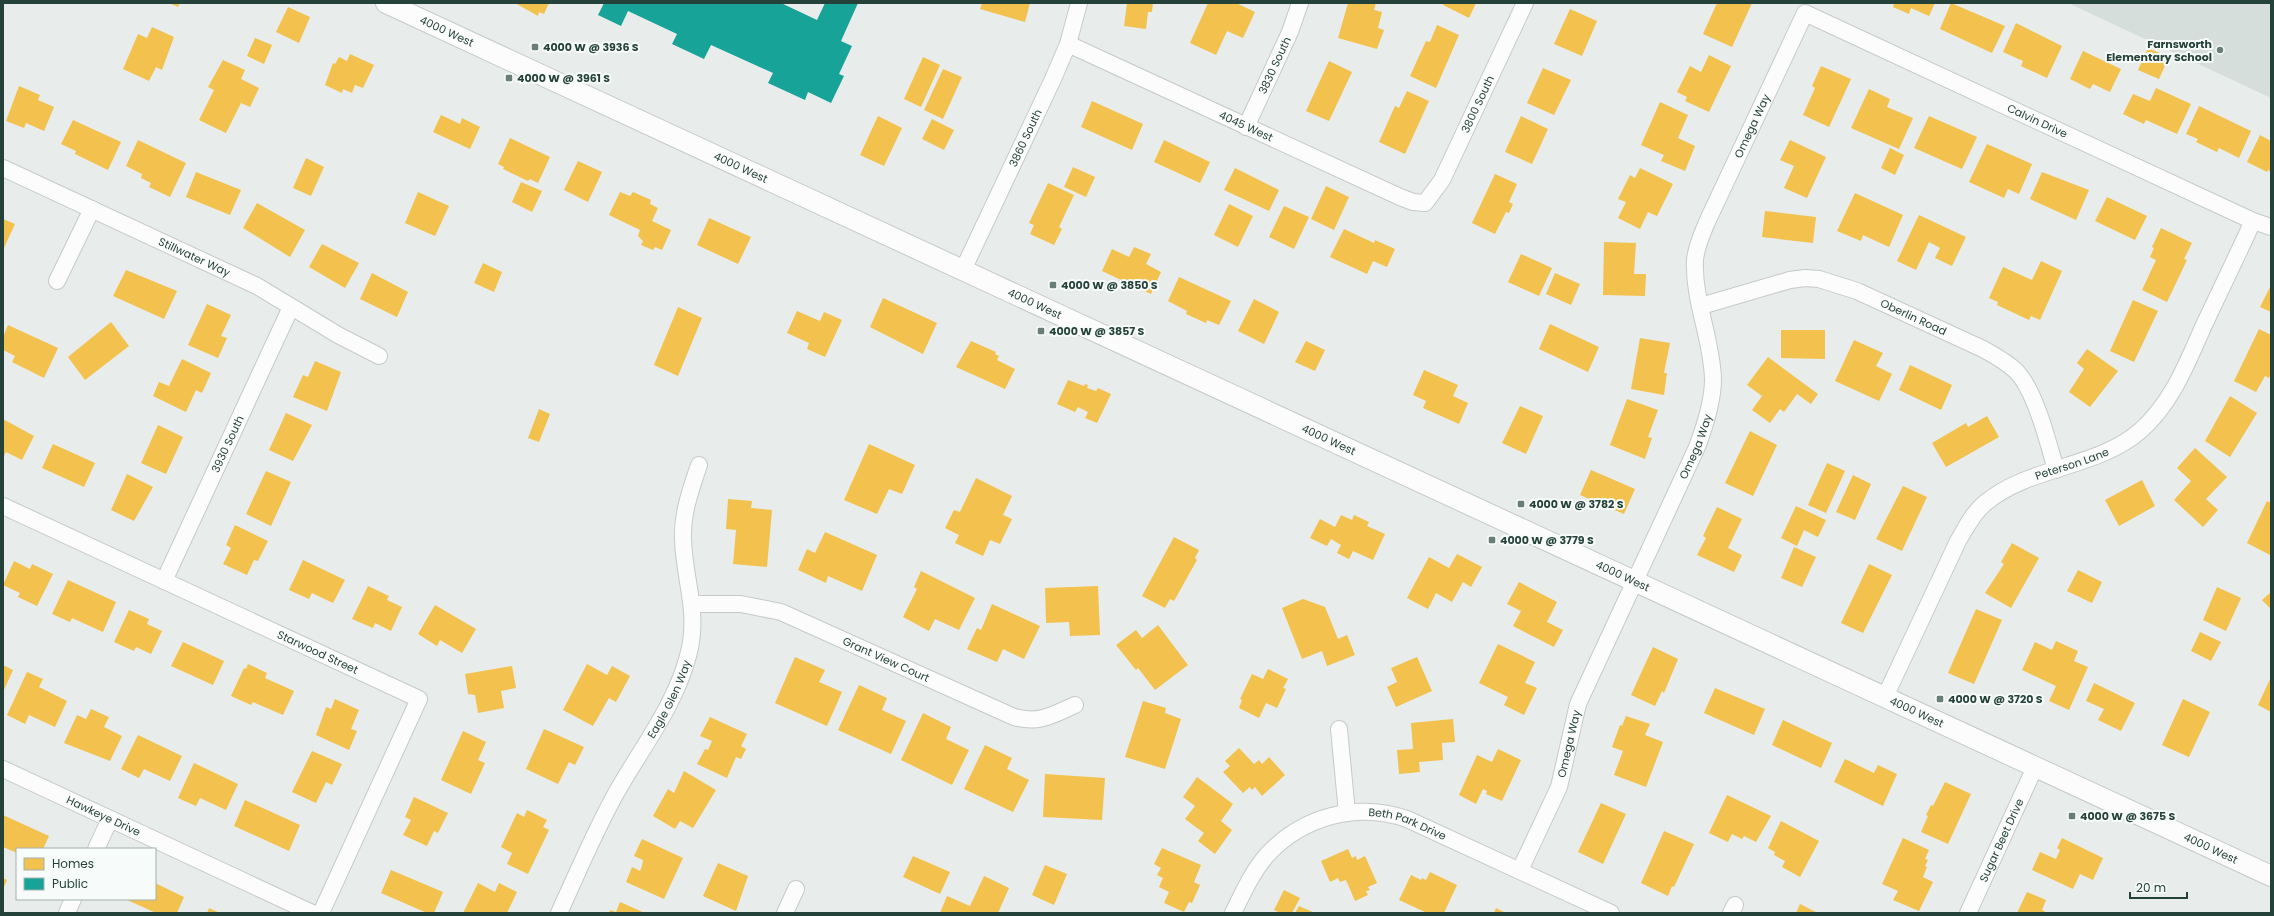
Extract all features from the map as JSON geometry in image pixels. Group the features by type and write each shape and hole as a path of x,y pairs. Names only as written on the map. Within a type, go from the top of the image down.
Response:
{"street":[{"name":"4000 West","path":"386,3 2271,876"},
{"name":"3860 South","path":"963,270 1068,44 1079,3"},
{"name":"3830 South","path":"1246,127 1290,32 1300,3"},
{"name":"3800 South","path":"1426,203 1442,180 1525,3"},
{"name":"Calvin Drive","path":"1805,13 2253,221 2271,227"},
{"name":"Omega Way","path":"1520,870 1559,787 1578,704 1697,447 1706,424 1713,380 1711,356 1695,275 1695,259 1700,240 1805,13"},
{"name":"4045 West","path":"1068,44 1400,197 1412,202 1426,203"},
{"name":"Stillwater Way","path":"3,168 257,286 338,335 380,356"},
{"path":"57,281 92,209"},
{"name":"Peterson Lane","path":"1885,697 1969,521 1983,504 1998,493 2116,446 2139,431 2159,411 2178,382 2253,221"},
{"name":"Oberlin Road","path":"1701,306 1790,280 1806,278 1835,283 1864,294 2002,359 2016,370 2028,387 2056,470"},
{"name":"3930 South","path":"164,581 291,307"},
{"name":"Eagle Glen Way","path":"559,913 613,797 661,718 679,682 691,642 693,604 683,539 686,509 699,465"},
{"name":"Starwood Street","path":"3,506 419,699 321,913"},
{"name":"Grant View Court","path":"693,604 741,604 781,612 1014,717 1033,720 1043,719 1075,705"},
{"path":"1339,729 1347,813"},
{"name":"Sugar Beet Drive","path":"1968,913 2035,767"},
{"name":"Hawkeye Drive","path":"3,769 312,913"},
{"name":"Beth Park Drive","path":"1233,913 1258,867 1278,844 1290,835 1317,820 1347,813 1379,812 1407,819 1611,913"},
{"path":"96,848 110,819"},
{"path":"785,913 796,889"},
{"path":"67,913 73,900"}],"shaded area":[{"name":"Farnsworth Elementary School","path":"2068,3 2271,3 2271,98"}],"building: Homes":[{"path":"169,3 180,3 178,7"},
{"path":"515,3 549,3 544,14 539,12 538,16"},
{"path":"982,3 1030,3 1025,22 980,9"},
{"path":"1127,3 1153,3 1152,12 1148,12 1146,29 1124,26"},
{"path":"1208,3 1236,3 1255,12 1243,38 1227,31 1216,55 1190,43"},
{"path":"1348,3 1376,3 1374,10 1382,12 1378,28 1384,30 1377,49 1338,38"},
{"path":"1444,3 1476,3 1469,18 1443,5"},
{"path":"1717,3 1752,3 1732,47 1703,34"},
{"path":"1894,3 1935,3 1929,16 1911,8 1909,14 1893,7"},
{"path":"1951,3 2005,26 1992,53 1940,29"},
{"path":"288,7 310,17 299,43 276,32"},
{"path":"1570,9 1597,21 1582,56 1554,44"},
{"path":"2016,23 2062,46 2047,78 2021,66 2023,61 2003,52"},
{"path":"1437,25 1459,35 1436,88 1410,76 1426,41 1430,42"},
{"path":"152,27 174,37 162,70 156,67 149,81 123,69 138,34 147,38"},
{"path":"255,38 272,45 264,64 247,56"},
{"path":"2148,48 2169,57 2159,79 2138,70"},
{"path":"2083,51 2121,69 2110,92 2093,84 2090,89 2070,79"},
{"path":"350,54 374,65 363,88 355,85 352,93 343,89 342,93 325,85 333,63 335,64 339,57 347,61"},
{"path":"1709,55 1731,66 1709,112 1685,101 1687,97 1677,92 1690,66 1701,72"},
{"path":"923,57 940,65 921,107 904,99"},
{"path":"223,60 245,70 241,79 259,88 250,107 241,103 226,133 199,120 214,90 208,87"},
{"path":"1329,61 1352,72 1329,121 1306,111"},
{"path":"1821,66 1851,79 1829,127 1803,115 1815,88 1812,86"},
{"path":"1543,68 1571,80 1554,115 1527,103"},
{"path":"943,69 962,77 943,119 924,110"},
{"path":"19,86 40,95 38,100 54,107 44,131 26,123 24,128 6,121"},
{"path":"2156,88 2191,104 2177,134 2146,120 2144,124 2123,114 2133,94 2150,101"},
{"path":"1869,89 1890,99 1887,107 1913,118 1899,149 1851,128"},
{"path":"1407,91 1429,101 1405,154 1379,142 1395,106 1399,108"},
{"path":"1092,101 1143,124 1132,150 1081,127"},
{"path":"1660,102 1688,115 1678,138 1695,146 1685,171 1661,161 1664,155 1641,145"},
{"path":"2199,106 2251,131 2239,158 2219,148 2217,152 2196,142 2198,139 2186,134"},
{"path":"441,115 460,124 462,118 480,127 470,149 433,132"},
{"path":"878,116 902,128 884,166 860,155"},
{"path":"1521,116 1548,129 1532,164 1505,152"},
{"path":"1929,116 1977,137 1962,169 1914,148"},
{"path":"932,119 954,130 944,150 922,139"},
{"path":"73,120 121,142 108,170 75,154 76,151 61,144"},
{"path":"2260,135 2271,141 2271,172 2268,170 2267,172 2247,162"},
{"path":"510,138 550,157 538,183 530,179 528,181 503,169 504,167 498,164"},
{"path":"138,140 186,163 170,197 149,187 151,183 141,178 142,174 126,166"},
{"path":"1164,140 1210,162 1200,183 1154,162"},
{"path":"1790,140 1826,157 1807,198 1784,188 1794,166 1780,160"},
{"path":"1987,144 2032,164 2019,194 2008,189 2004,198 1969,182"},
{"path":"1890,148 1904,155 1895,175 1881,168"},
{"path":"306,158 324,167 311,196 293,188"},
{"path":"578,161 602,172 588,202 564,190"},
{"path":"1073,167 1095,177 1086,197 1064,187"},
{"path":"1235,168 1279,190 1269,211 1224,190"},
{"path":"1640,168 1673,184 1657,216 1648,212 1640,229 1618,218 1626,202 1618,199 1630,175 1635,178"},
{"path":"196,172 241,190 230,215 186,197"},
{"path":"2042,172 2089,190 2076,220 2030,199"},
{"path":"1495,174 1517,184 1509,202 1513,204 1509,213 1506,212 1495,234 1472,223"},
{"path":"521,182 542,191 532,212 512,202"},
{"path":"1048,183 1074,195 1059,227 1062,229 1054,245 1030,234 1034,225 1029,223"},
{"path":"1326,186 1349,197 1334,230 1311,219"},
{"path":"418,192 449,206 435,236 405,223"},
{"path":"620,192 630,196 633,192 651,200 650,204 658,208 652,221 671,230 662,250 655,247 653,250 641,245 643,241 638,236 640,230 609,215"},
{"path":"1855,193 1903,215 1889,247 1863,235 1861,241 1837,231"},
{"path":"2107,197 2147,216 2135,240 2095,221"},
{"path":"257,203 305,230 290,257 243,228"},
{"path":"1229,204 1253,216 1238,247 1214,235"},
{"path":"1284,206 1309,217 1294,249 1269,237"},
{"path":"1765,211 1816,217 1813,243 1762,237"},
{"path":"1919,215 1966,237 1952,266 1935,258 1940,248 1929,242 1916,270 1897,261"},
{"path":"709,218 751,237 738,264 697,245"},
{"path":"3,219 15,224 3,250"},
{"path":"2161,228 2192,243 2184,259 2187,260 2167,302 2142,290 2156,260 2150,257 2154,248 2152,247"},
{"path":"1344,229 1374,243 1375,240 1395,249 1387,267 1373,261 1367,274 1330,257"},
{"path":"1604,242 1636,243 1634,274 1646,274 1645,296 1603,295"},
{"path":"322,244 359,263 345,288 309,267"},
{"path":"1134,247 1151,254 1146,264 1161,272 1151,294 1102,271 1112,249 1129,257"},
{"path":"1521,254 1552,268 1539,296 1508,282"},
{"path":"2041,261 2062,271 2040,320 2031,316 2029,320 1997,305 1998,302 1989,298 2003,267 2032,280"},
{"path":"483,263 502,272 494,292 474,283"},
{"path":"126,270 177,291 164,319 113,296"},
{"path":"372,273 408,292 397,317 360,299"},
{"path":"1555,273 1580,284 1571,305 1546,294"},
{"path":"1179,277 1231,301 1219,325 1207,320 1206,323 1186,314 1187,311 1168,301"},
{"path":"2271,285 2271,312 2260,307"},
{"path":"883,298 937,323 923,354 870,327"},
{"path":"1254,299 1279,312 1264,344 1238,331"},
{"path":"2133,300 2158,311 2134,362 2110,351"},
{"path":"207,304 231,315 221,336 227,338 218,358 188,345"},
{"path":"678,307 702,318 678,376 654,365"},
{"path":"797,311 820,321 824,312 842,320 825,357 807,349 809,343 787,333"},
{"path":"111,322 129,346 85,380 68,357"},
{"path":"1550,324 1599,347 1588,372 1539,349"},
{"path":"8,325 58,348 44,378 12,362 15,356 3,350 3,337"},
{"path":"2259,329 2271,335 2271,373 2269,378 2265,376 2256,392 2234,381"},
{"path":"1781,330 1825,330 1825,359 1781,358"},
{"path":"1640,338 1670,343 1664,373 1667,373 1664,395 1631,389"},
{"path":"1854,340 1883,353 1876,366 1892,374 1879,401 1835,381"},
{"path":"971,341 996,352 995,354 999,356 997,360 1015,369 1005,389 956,367"},
{"path":"1306,341 1325,350 1315,371 1295,362"},
{"path":"2087,349 2118,371 2090,407 2069,392 2084,369 2077,363"},
{"path":"1768,357 1818,394 1811,404 1797,394 1784,412 1780,409 1770,423 1752,410 1762,396 1747,385"},
{"path":"182,359 211,373 202,393 196,390 186,412 153,396 159,382 169,386"},
{"path":"315,361 341,372 327,411 293,397 303,375 308,377"},
{"path":"1910,365 1952,385 1941,410 1899,390"},
{"path":"1424,370 1458,385 1453,396 1468,403 1459,424 1423,408 1426,401 1413,395"},
{"path":"1068,380 1084,386 1085,384 1088,385 1087,388 1096,391 1098,388 1111,394 1097,423 1085,418 1088,412 1078,407 1075,412 1057,404"},
{"path":"2230,396 2257,413 2230,457 2205,441"},
{"path":"1627,399 1658,410 1648,437 1652,438 1645,459 1610,445"},
{"path":"1520,406 1543,416 1526,454 1502,443"},
{"path":"539,409 550,414 539,442 528,438"},
{"path":"286,413 312,425 293,461 269,450"},
{"path":"1987,416 1999,437 1946,467 1932,443 1966,423 1968,427"},
{"path":"3,419 34,436 22,460 6,452 3,458"},
{"path":"158,425 183,437 166,474 141,463"},
{"path":"1750,431 1777,445 1753,496 1725,483"},
{"path":"53,444 95,463 84,487 42,468"},
{"path":"869,444 915,465 902,494 889,489 877,514 844,500"},
{"path":"2195,448 2227,477 2206,499 2218,510 2203,527 2174,500 2191,481 2177,468"},
{"path":"1827,463 1845,471 1826,513 1808,505"},
{"path":"1591,470 1635,489 1624,514 1580,495"},
{"path":"266,471 291,482 271,526 246,514"},
{"path":"127,474 153,487 134,521 111,510"},
{"path":"1853,475 1871,484 1855,520 1836,512"},
{"path":"976,478 1012,496 1003,515 1012,519 1000,544 990,540 983,556 955,543 959,535 945,528 954,510 960,512"},
{"path":"2142,480 2155,506 2119,526 2105,500"},
{"path":"1903,486 1927,497 1902,551 1876,539"},
{"path":"728,499 752,501 751,508 772,510 767,567 733,564 736,530 726,529"},
{"path":"2267,501 2271,503 2270,555 2247,543"},
{"path":"1796,506 1826,520 1818,537 1804,530 1797,546 1781,538"},
{"path":"1717,507 1742,519 1728,548 1742,555 1734,572 1697,555 1706,538 1703,536"},
{"path":"1341,515 1352,520 1354,515 1369,522 1367,526 1385,534 1373,560 1353,551 1349,559 1337,553 1341,545 1331,539 1327,546 1310,538 1320,519 1335,527"},
{"path":"235,525 268,541 258,561 254,560 247,575 223,564 231,548 226,545"},
{"path":"825,532 877,555 862,591 828,576 826,583 798,570 807,549 815,553"},
{"path":"1174,537 1199,550 1195,558 1197,560 1174,601 1170,599 1165,608 1142,596"},
{"path":"2012,543 2039,558 2011,608 1985,593 2004,564 2001,562"},
{"path":"1794,547 1816,557 1802,587 1781,578"},
{"path":"1457,554 1482,567 1471,587 1463,582 1452,602 1436,593 1428,609 1407,598 1429,557 1449,568"},
{"path":"303,560 345,580 333,603 312,593 309,599 289,590"},
{"path":"14,561 30,569 32,564 53,574 37,606 18,597 20,593 3,585"},
{"path":"1869,564 1892,575 1863,633 1841,623"},
{"path":"2078,570 2102,582 2092,603 2067,591"},
{"path":"921,571 975,598 959,630 935,619 929,631 903,617 917,589 914,587"},
{"path":"68,580 116,602 103,632 72,618 70,622 52,614"},
{"path":"1519,582 1557,602 1547,622 1563,630 1554,647 1513,626 1521,611 1507,604"},
{"path":"368,586 389,596 387,600 402,607 391,631 375,623 373,628 352,619"},
{"path":"1098,586 1100,635 1070,636 1069,622 1046,623 1045,588"},
{"path":"2217,587 2241,598 2226,631 2203,620"},
{"path":"2271,592 2271,609 2262,600"},
{"path":"1303,599 1325,607 1338,639 1347,635 1355,655 1327,666 1322,651 1302,659 1282,608"},
{"path":"992,604 1040,626 1024,659 1003,649 997,662 967,649 977,628 981,630"},
{"path":"435,605 476,629 462,653 440,640 437,646 418,634"},
{"path":"1976,609 2002,620 1974,684 1948,673"},
{"path":"129,610 149,619 147,624 162,631 151,654 136,647 134,651 114,642"},
{"path":"1158,625 1188,665 1155,690 1138,668 1136,670 1116,645 1136,630 1142,638"},
{"path":"2200,632 2221,642 2211,661 2191,651"},
{"path":"2056,641 2078,651 2074,661 2088,667 2069,710 2049,701 2056,686 2022,670 2035,642 2052,650"},
{"path":"183,642 224,661 213,685 171,666"},
{"path":"1498,644 1535,662 1525,683 1537,688 1524,715 1504,705 1508,697 1479,683"},
{"path":"1653,647 1678,659 1664,693 1662,691 1655,706 1631,695"},
{"path":"795,657 825,670 819,682 842,692 827,726 775,703"},
{"path":"1417,657 1432,691 1396,707 1387,687 1397,682 1391,668"},
{"path":"248,664 267,673 265,678 294,691 283,715 253,702 251,705 231,696 244,668 246,669"},
{"path":"587,664 607,675 612,666 630,676 616,702 609,698 593,726 563,710"},
{"path":"3,665 13,670 3,692"},
{"path":"512,666 516,688 501,691 504,708 478,713 475,695 468,694 465,674"},
{"path":"1268,669 1288,679 1283,688 1286,689 1277,708 1266,703 1259,718 1239,708 1242,700 1240,699 1252,674 1263,679"},
{"path":"27,672 43,679 39,687 67,701 55,727 29,715 25,724 7,715"},
{"path":"2271,677 2271,712 2258,705"},
{"path":"2094,683 2135,703 2121,731 2098,720 2104,709 2086,701"},
{"path":"859,685 887,698 882,710 906,721 891,754 838,730"},
{"path":"1715,688 1765,709 1754,735 1704,713"},
{"path":"335,699 359,710 351,729 357,731 349,750 316,735 326,707 331,709"},
{"path":"2183,699 2210,712 2189,757 2162,745"},
{"path":"1143,701 1166,708 1165,713 1181,719 1165,769 1125,757"},
{"path":"91,709 109,717 104,727 122,736 110,761 64,743 77,715 86,719"},
{"path":"923,713 951,727 946,739 969,750 952,785 901,760"},
{"path":"1626,716 1650,724 1645,735 1663,742 1646,787 1614,775 1623,751 1612,747 1620,725 1622,726"},
{"path":"710,717 747,734 741,746 746,749 741,759 736,757 727,778 697,764 705,749 708,750 712,741 700,736"},
{"path":"1453,719 1455,742 1442,743 1443,760 1419,762 1420,772 1399,774 1397,750 1413,749 1411,723"},
{"path":"1783,720 1832,743 1821,768 1772,745"},
{"path":"544,729 584,747 575,765 569,762 558,784 526,769"},
{"path":"463,731 486,742 478,760 485,763 471,794 441,780"},
{"path":"138,735 182,756 170,781 144,769 139,778 121,769"},
{"path":"985,745 1012,758 1007,769 1029,780 1013,812 964,789"},
{"path":"1239,748 1254,764 1259,760 1262,764 1269,757 1285,775 1262,796 1255,787 1252,790 1250,787 1243,793 1223,772 1230,766 1225,761"},
{"path":"1498,749 1521,760 1502,801 1486,794 1487,791 1483,789 1476,804 1459,795 1477,755 1492,762"},
{"path":"312,751 342,764 332,785 326,782 316,803 292,792"},
{"path":"1845,759 1874,773 1878,765 1897,774 1883,806 1834,782"},
{"path":"194,763 238,784 226,810 200,798 196,806 178,798"},
{"path":"684,771 716,790 693,828 680,821 675,829 653,816 668,789 674,793"},
{"path":"1045,774 1105,778 1102,820 1043,817"},
{"path":"1197,777 1233,804 1221,821 1232,830 1215,854 1198,841 1204,833 1185,819 1195,806 1183,797"},
{"path":"1945,782 1971,794 1948,844 1921,832 1928,816 1926,815 1931,805 1933,806"},
{"path":"1727,795 1771,816 1756,842 1744,836 1742,839 1732,834 1728,842 1709,833"},
{"path":"414,797 448,813 438,833 434,831 427,846 403,835 411,820 405,817"},
{"path":"245,800 300,825 289,851 234,826"},
{"path":"1601,803 1626,814 1603,864 1578,852"},
{"path":"527,810 547,820 543,827 549,830 528,874 507,864 512,853 501,847 517,813 524,817"},
{"path":"3,815 49,836 43,848 16,848 16,853 3,847"},
{"path":"1781,821 1819,841 1800,877 1782,867 1785,861 1774,855 1775,852 1768,848"},
{"path":"1664,831 1694,844 1674,887 1672,886 1668,896 1641,883"},
{"path":"1903,838 1929,850 1925,859 1928,860 1923,877 1933,882 1919,911 1893,900 1898,891 1882,884"},
{"path":"2062,838 2103,858 2093,880 2080,874 2073,889 2032,870 2040,852 2056,859 2060,850 2057,848"},
{"path":"642,839 683,858 664,899 626,882 632,867 640,871 642,866 643,860 634,856"},
{"path":"1162,848 1201,865 1194,882 1200,885 1192,903 1189,902 1184,912 1164,903 1169,892 1159,887 1163,878 1157,875 1161,868 1154,864"},
{"path":"1348,849 1352,858 1356,856 1357,860 1365,856 1377,883 1368,887 1370,890 1366,891 1368,895 1355,901 1346,880 1340,882 1338,878 1330,882 1321,861"},
{"path":"913,856 950,872 940,894 903,877"},
{"path":"718,863 748,876 736,911 703,896"},
{"path":"1045,865 1067,874 1054,905 1032,895"},
{"path":"391,870 443,892 434,913 427,913 381,893"},
{"path":"1430,872 1457,885 1444,913 1427,913 1399,900 1411,875 1421,880 1422,878 1426,880"},
{"path":"984,876 1009,888 998,913 940,913 947,896 970,906"},
{"path":"3,878 7,880 3,889"},
{"path":"156,883 184,897 177,913 156,913 127,900 156,900"},
{"path":"478,883 495,892 499,883 517,892 507,913 463,913"},
{"path":"1284,890 1300,898 1292,913 1280,913 1274,910"},
{"path":"2027,892 2046,900 2042,910 2048,913 2017,913"},
{"path":"620,902 645,913 609,913 610,910 616,912"},
{"path":"1800,904 1818,913 1796,913"},
{"path":"1299,906 1315,913 1295,913"},
{"path":"209,908 220,913 207,913"},
{"path":"1496,908 1506,913 1494,913"}],"building: Public":[{"path":"604,3 781,3 817,20 825,3 858,3 841,41 852,46 839,74 844,76 831,103 808,92 805,100 768,83 773,73 711,45 704,59 672,44 677,34 628,11 621,26 598,15"}],"place":[{"name":"4000 W @ 3936 S","path":"535,47"},
{"name":"Farnsworth Elementary School","path":"2220,50"},
{"name":"4000 W @ 3961 S","path":"509,78"},
{"name":"4000 W @ 3850 S","path":"1053,285"},
{"name":"4000 W @ 3857 S","path":"1041,331"},
{"name":"4000 W @ 3782 S","path":"1521,504"},
{"name":"4000 W @ 3779 S","path":"1492,540"},
{"name":"4000 W @ 3720 S","path":"1940,699"},
{"name":"4000 W @ 3675 S","path":"2072,816"}]}
